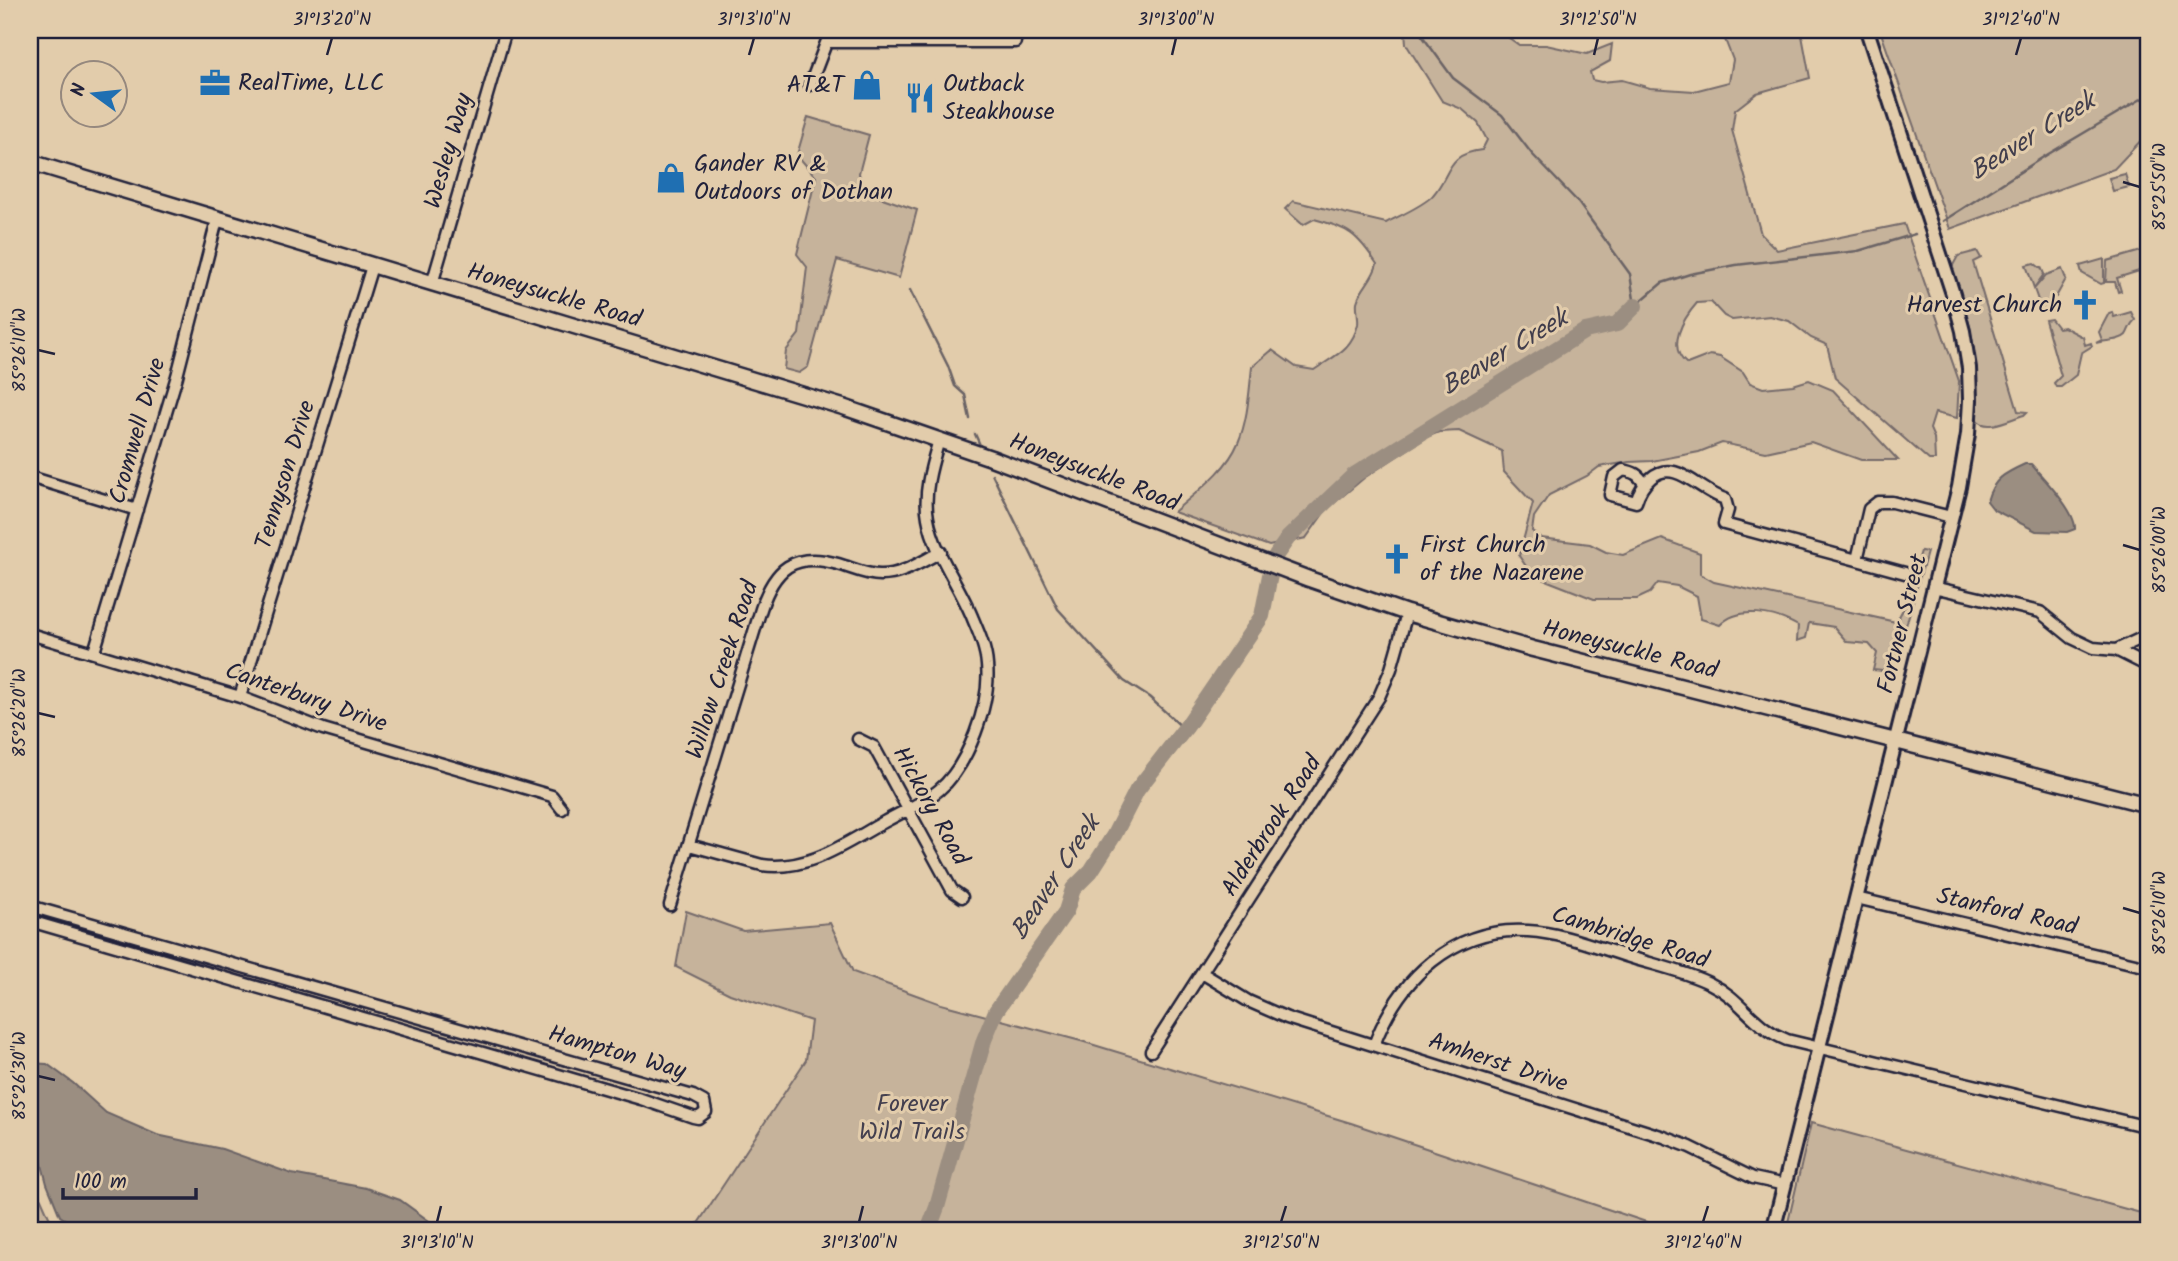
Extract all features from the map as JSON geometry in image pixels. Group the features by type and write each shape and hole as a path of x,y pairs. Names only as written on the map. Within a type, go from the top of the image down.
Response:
{"main road":[{"name":"Honeysuckle Road","path":"30,162 734,373 939,440 1309,579 1408,613 1533,649 2148,805"}],"street":[{"name":"Wesley Way","path":"432,284 506,30"},
{"path":"810,85 831,30"},
{"path":"827,42 1015,42 1016,30"},
{"name":"Fortner Street","path":"1773,1231 1951,517 1968,434 1970,400 1967,351 1949,281 1867,30"},
{"name":"Cromwell Drive","path":"94,652 177,376 217,219"},
{"name":"Tennyson Drive","path":"240,696 372,265"},
{"path":"689,845 762,865 786,867 825,855 938,791 949,780 970,745 986,697 987,663 982,641 931,531 926,508 931,468 939,440"},
{"path":"1644,484 1657,472 1674,471 1712,495 1725,499 1728,510 1724,524 1905,573"},
{"path":"30,477 137,510"},
{"path":"1857,560 1869,509 1878,502 1892,502 1951,517"},
{"name":"Willow Creek Road","path":"670,905 761,609 773,580 792,564 804,560 824,560 870,574 890,575 941,552"},
{"path":"1933,587 2029,608 2047,616 2072,638 2104,650 2116,650 2148,635"},
{"name":"Alderbrook Road","path":"1151,1051 1379,697 1391,669 1408,613"},
{"name":"Canterbury Drive","path":"30,634 240,696 312,725 552,796 562,809"},
{"path":"2116,650 2148,666"},
{"name":"Hickory Road","path":"858,739 874,747 952,890 962,897"},
{"name":"Stanford Road","path":"1856,898 2148,967"},
{"name":"Hampton Way","path":"30,905 693,1096 704,1102 706,1112 693,1118 617,1091 30,921"},
{"name":"Cambridge Road","path":"1374,1045 1400,994 1422,969 1459,944 1478,937 1511,931 1562,936 1701,980 1722,991 1754,1021 1774,1035 1818,1049 2148,1127"},
{"name":"Amherst Drive","path":"1202,973 1229,991 1267,1010 1664,1137 1753,1178 1785,1185"}],"green space":[{"path":"1405,30 1455,30 1462,34 1492,31 1502,33 1519,45 1546,45 1587,54 1612,44 1610,61 1590,72 1592,80 1622,80 1650,88 1694,91 1729,82 1733,60 1722,32 1801,30 1810,78 1757,93 1735,110 1732,130 1761,234 1777,250 1904,224 1959,381 1957,418 1935,413 1930,429 1934,438 1935,460 1929,460 1835,378 1827,345 1811,338 1789,321 1770,316 1732,320 1724,316 1711,302 1697,303 1682,325 1677,341 1681,357 1687,364 1710,355 1720,357 1743,372 1750,383 1763,388 1793,385 1809,380 1833,390 1898,460 1861,460 1811,442 1766,452 1722,443 1699,452 1599,467 1549,495 1534,517 1532,531 1541,538 1590,544 1606,552 1623,555 1662,539 1700,553 1700,574 1714,582 1896,622 1906,604 1921,551 1927,552 1897,657 1891,660 1883,671 1873,670 1877,653 1869,644 1847,642 1834,627 1809,623 1806,638 1797,641 1798,626 1769,615 1737,615 1720,625 1701,619 1697,596 1677,586 1658,583 1650,593 1637,599 1594,599 1543,579 1528,569 1519,556 1533,503 1504,472 1502,451 1459,431 1439,432 1427,437 1364,478 1326,510 1306,538 1269,546 1174,512 1210,481 1233,453 1244,425 1252,367 1272,350 1296,367 1314,370 1341,352 1355,333 1358,321 1357,302 1377,264 1358,239 1344,229 1314,219 1303,225 1285,209 1293,201 1386,223 1429,199 1456,160 1470,152 1482,150 1487,140 1478,123 1462,109 1442,101 1406,44"},
{"path":"1880,30 2148,30 2148,133 2114,169 1950,229"},
{"path":"808,117 869,135 859,173 862,191 917,210 899,278 837,260 808,367 799,373 784,369 786,351 799,334 807,267 797,254 816,177 797,155"},
{"path":"2125,174 2129,187 2113,191 2109,178"},
{"path":"2148,249 2148,301 2139,271 2117,278 2121,291 2118,292 2115,282 2106,282 2107,261"},
{"path":"1977,251 1981,258 1973,262 2018,411 2027,412 1993,425 1977,420 1975,356 1970,327 1952,267 1958,256"},
{"path":"2104,259 2104,283 2101,284 2082,273 2080,266"},
{"path":"2034,263 2041,267 2044,274 2034,288 2026,265"},
{"path":"2062,269 2066,279 2056,297 2050,299 2048,309 2042,311 2034,289 2046,275"},
{"path":"2112,312 2114,317 2131,312 2135,320 2123,337 2096,343 2102,340 2099,332"},
{"path":"2051,319 2058,328 2064,327 2083,337 2085,345 2091,343 2092,346 2081,353 2076,375 2061,387 2056,387 2054,383 2061,376 2045,320"},
{"name":"Forever Wild Trails","path":"686,911 743,931 830,923 853,972 941,1004 1081,1041 1351,1123 1673,1231 693,1231 806,1060 811,1021 730,994 676,967"},
{"path":"1811,1123 2148,1215 2148,1231 1786,1231"},
{"path":"30,1174 53,1226 61,1231 30,1231"}],"shaded area":[{"path":"2025,464 2031,464 2058,495 2070,513 2075,529 2067,532 2036,531 1994,510 1987,501 1993,487 2001,478"},
{"path":"30,1063 47,1064 106,1113 157,1135 222,1149 292,1174 366,1188 400,1200 443,1231 84,1231 60,1216 41,1161 30,1152"}],"waterway":[{"path":"1418,30 1453,78 1502,115 1532,154 1577,201 1630,274 1635,306"},
{"name":"Beaver Creek","path":"1943,221 2148,95"},
{"name":"Beaver Creek","path":"1635,306 1662,283 1690,274 1736,265 1858,251 1915,234"},
{"path":"910,290 948,366 955,386 965,395 970,419"},
{"name":"Beaver Creek","path":"1276,555 1288,538 1354,475 1585,331 1617,324 1635,306"},
{"path":"975,434 980,445"},
{"path":"992,474 1058,609 1124,681 1149,697 1184,729"},
{"name":"Beaver Creek","path":"928,1231 984,1040 996,1011 1066,911 1073,889 1091,871 1114,835 1137,790 1187,726 1262,616 1270,575"}],"place":[{"name":"RealTime, LLC","path":"215,83"},
{"name":"AT&T","path":"867,85"},
{"name":"Outback Steakhouse","path":"920,98"},
{"name":"Gander RV & Outdoors of Dothan","path":"671,178"},
{"name":"Harvest Church","path":"2085,305"},
{"name":"First Church of the Nazarene","path":"1397,559"}]}
